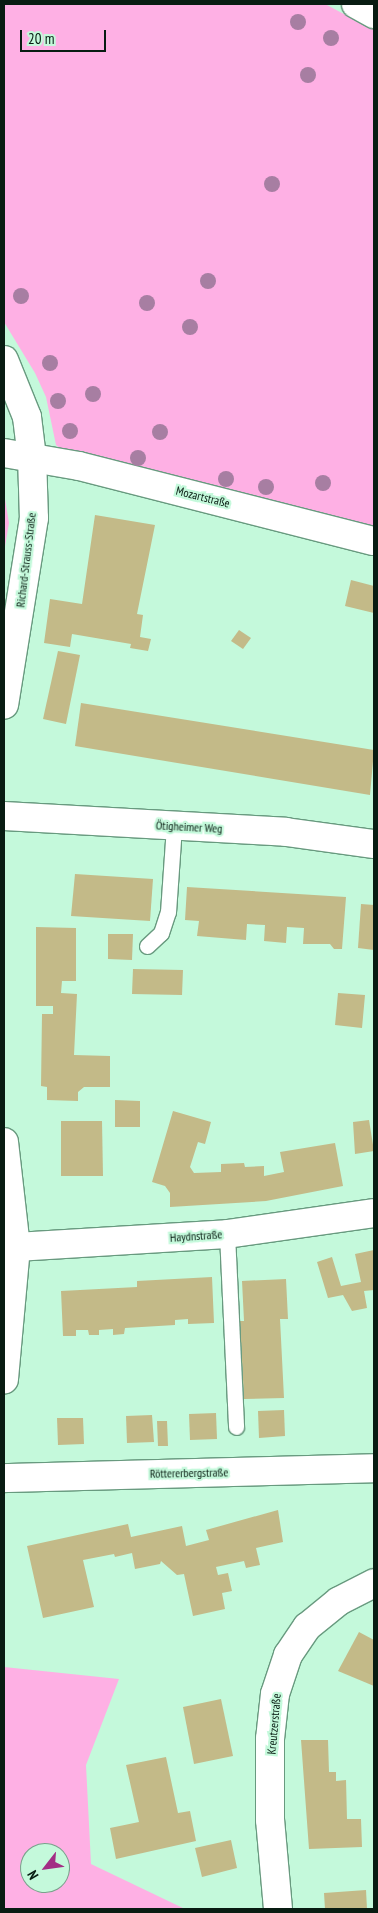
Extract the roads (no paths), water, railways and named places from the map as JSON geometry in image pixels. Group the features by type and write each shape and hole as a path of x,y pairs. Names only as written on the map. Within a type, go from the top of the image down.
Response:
{"street":[{"path":"356,4 374,14"},
{"name":"Richard-Strauss-Straße","path":"4,360 26,417 32,456 34,518 4,704"},
{"name":"Mozartstraße","path":"4,453 32,456 374,541"},
{"name":"Ötigheimer Weg","path":"4,816 286,832 374,844"},
{"path":"4,1142 16,1247 4,1379"},
{"name":"Haydnstraße","path":"16,1247 227,1234 374,1212"},
{"name":"Röttererbergstraße","path":"4,1478 374,1468"},
{"name":"Kreutzerstraße","path":"278,1909 270,1820 270,1738 274,1694 288,1655 307,1628 339,1601 374,1583"}],"lane":[{"path":"147,946 161,933 168,912 174,826"},
{"path":"227,1234 236,1427"}]}
